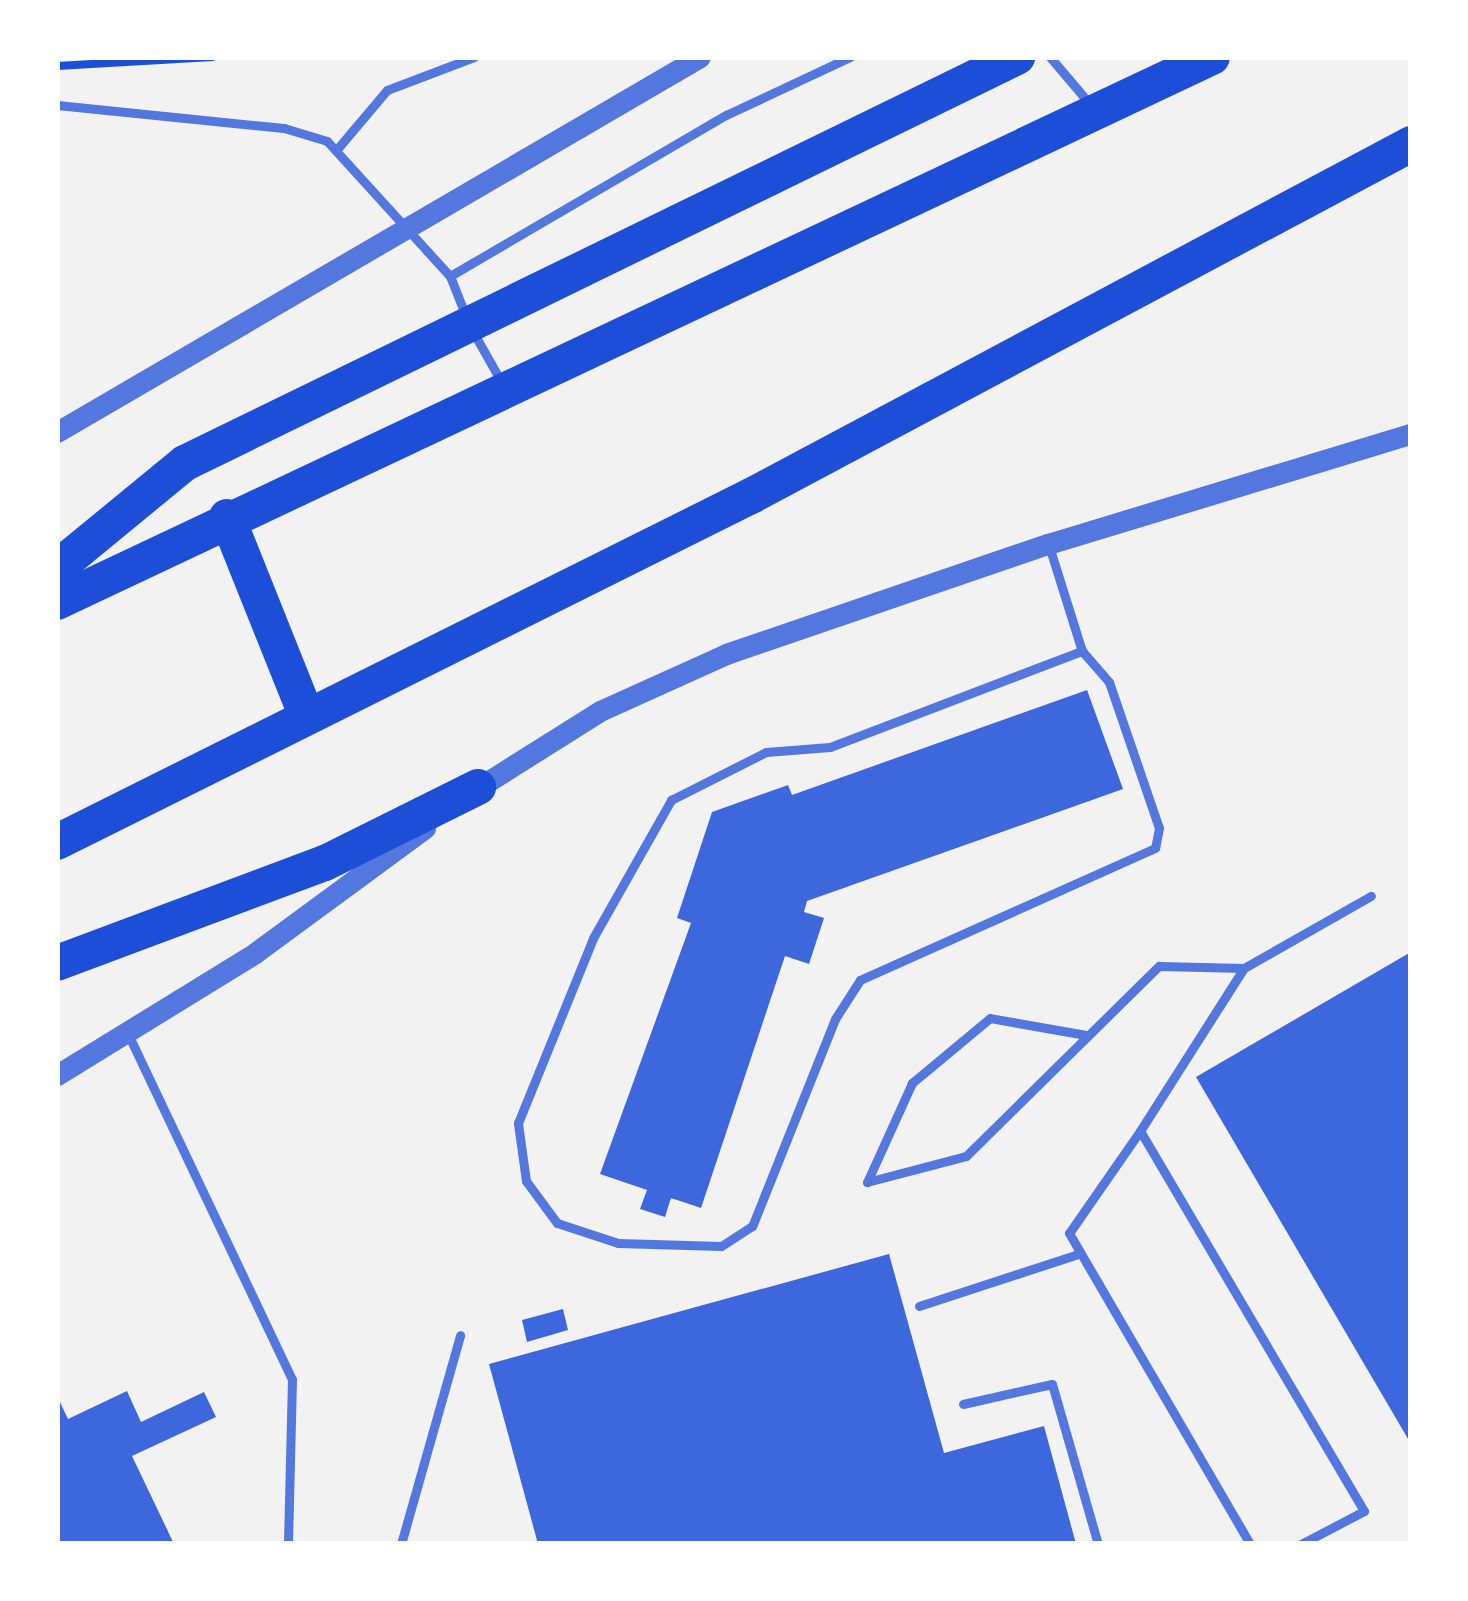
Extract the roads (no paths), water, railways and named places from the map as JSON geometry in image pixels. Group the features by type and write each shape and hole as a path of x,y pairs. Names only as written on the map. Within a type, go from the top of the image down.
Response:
{"highway":[{"path":"57,568 185,463 1017,57"},
{"path":"57,602 503,386 1211,57"},
{"path":"57,842 751,496 1411,144"},
{"path":"227,518 307,717"},
{"path":"57,963 325,862 478,787"}],"street":[{"path":"57,432 700,57"},
{"path":"57,1075 286,932 478,787 561,734 684,671 1048,544 1411,434"}],"lane":[{"path":"338,148 387,90 474,57"},
{"path":"450,275 726,115 850,57"},
{"path":"1050,57 1094,112"},
{"path":"57,105 284,128 338,148 404,230 450,275 468,323 503,386"},
{"path":"1048,544 1082,651 1109,682 1159,828 1155,848 860,980 835,1018 752,1226 721,1246 617,1243 557,1223 526,1181 518,1123 593,938 671,800 766,752 830,747 1082,651"},
{"path":"1250,1544 1069,1234 1244,968 1371,896"},
{"path":"1086,1035 990,1018 912,1083 867,1182 966,1156 1159,966 1244,968"},
{"path":"128,1034 292,1379 288,1544"},
{"path":"1140,1131 1364,1511 1301,1544"},
{"path":"919,1306 1081,1253"},
{"path":"401,1544 460,1335"},
{"path":"963,1404 1052,1384 1098,1544"}]}
